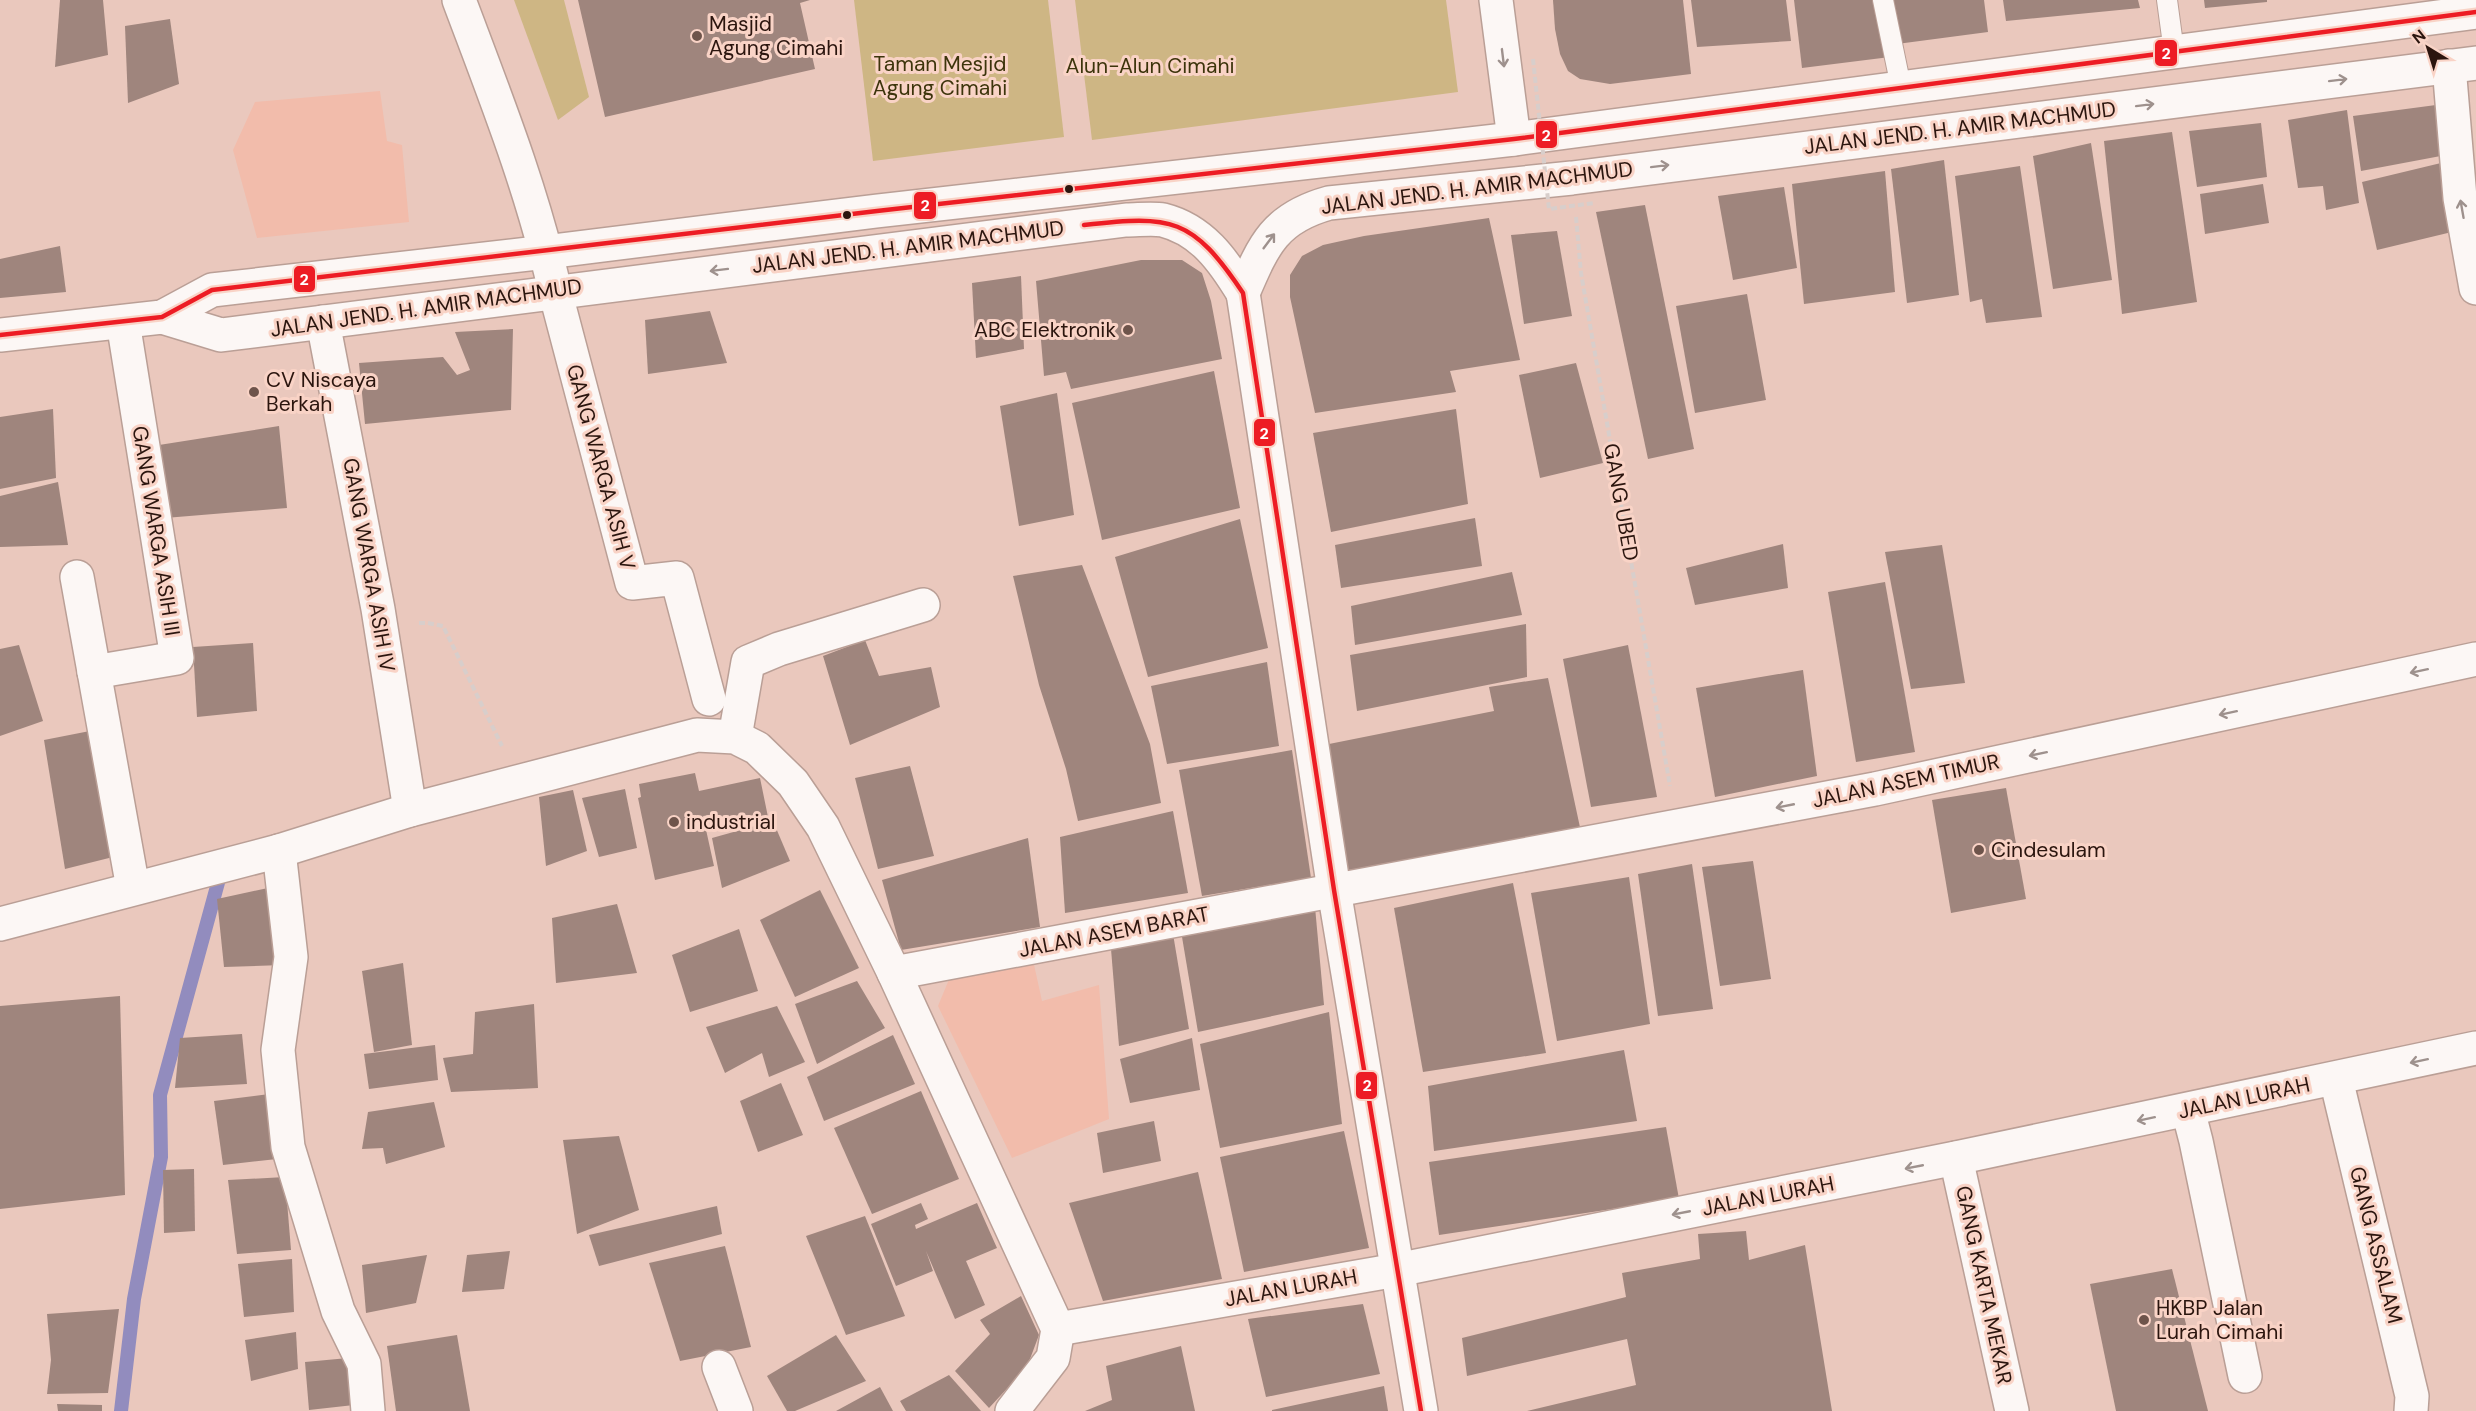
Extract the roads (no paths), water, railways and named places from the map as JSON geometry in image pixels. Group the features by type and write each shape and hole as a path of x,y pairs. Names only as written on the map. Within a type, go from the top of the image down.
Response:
{"main road":[{"path":"459,0 509,134 546,252 555,291"},
{"path":"1496,0 1514,139"},
{"name":"JALAN JEND. H. AMIR MACHMUD","path":"0,335 162,317 212,290 546,252 877,210 1514,139 2174,52 2468,9"},
{"path":"2462,64 2460,198 2476,288"},
{"name":"JALAN JEND. H. AMIR MACHMUD","path":"1243,293 1259,255 1274,234 1293,217 1311,208 1329,203 1572,178 2462,64"},
{"name":"JALAN JEND. H. AMIR MACHMUD","path":"162,317 221,335 1114,221 1149,220 1161,220 1187,229 1208,245 1224,262 1243,293"},
{"name":"GANG WARGA ASIH V","path":"555,291 632,583 677,578 709,699"},
{"path":"1243,293 1334,890 1421,1411"},
{"name":"GANG WARGA ASIH III","path":"94,672 177,658 123,322"},
{"name":"GANG WARGA ASIH IV","path":"323,322 381,626 410,810"},
{"path":"77,577 133,888"},
{"path":"735,737 748,662 779,649 923,605"},
{"name":"JALAN ASEM TIMUR","path":"1334,890 1887,786 2476,659"},
{"path":"0,924 279,851 410,810 697,735 735,737 757,748 793,783 823,827 894,973 1058,1329 1053,1359 1012,1411"},
{"path":"279,851 291,957 278,1050 288,1147 338,1311 364,1364 368,1411"},
{"name":"JALAN ASEM BARAT","path":"894,973 1334,890"},
{"name":"JALAN LURAH","path":"1058,1329 1396,1270 1956,1158 2476,1048"},
{"name":"GANG ASSALAM","path":"2336,1079 2412,1396 2411,1411"},
{"path":"2188,1110 2245,1376"},
{"name":"GANG KARTA MEKAR","path":"1956,1158 2012,1411"},
{"path":"718,1367 736,1411"}],"lane":[{"path":"1883,0 1901,87"},
{"path":"2167,0 2174,52"}],"waterway":[{"path":"121,1411 134,1299 161,1157 160,1095 219,879"}],"place":[{"name":"Masjid Agung Cimahi","path":"697,36"},
{"name":"ABC Elektronik","path":"1128,330"},
{"name":"CV Niscaya Berkah","path":"254,392"},
{"name":"industrial","path":"674,822"},
{"name":"Cindesulam","path":"1979,850"},
{"name":"HKBP Jalan Lurah Cimahi","path":"2144,1320"}],"park label":[{"name":"Alun-Alun Cimahi","path":"1150,66"},
{"name":"Taman Mesjid Agung Cimahi","path":"940,76"}]}
